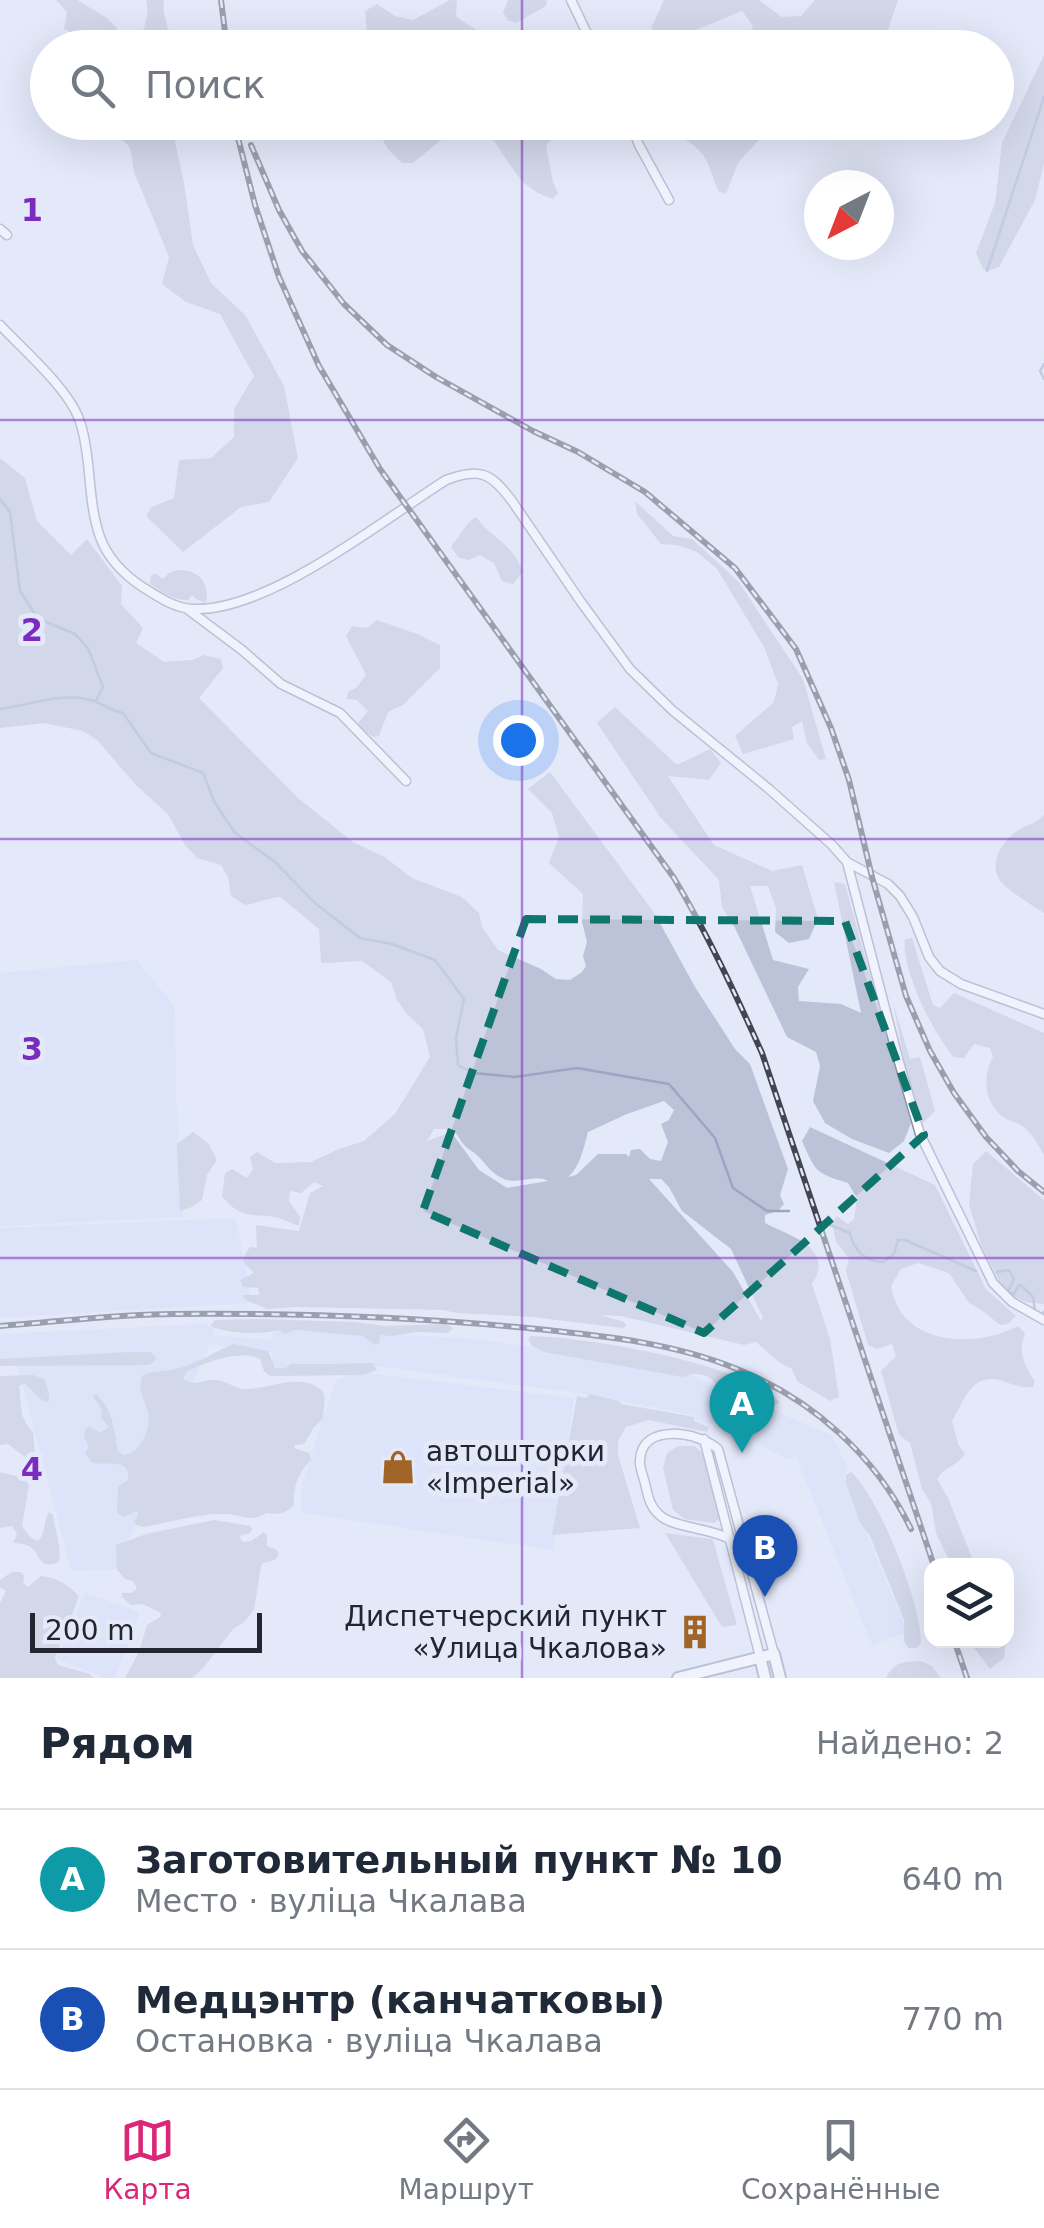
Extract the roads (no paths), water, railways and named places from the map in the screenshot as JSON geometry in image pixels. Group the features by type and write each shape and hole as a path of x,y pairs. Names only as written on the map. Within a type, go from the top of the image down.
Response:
{"main road":[{"path":"678,1678 774,1654 780,1678"},
{"path":"760,1657 766,1678"}],"street":[{"path":"571,0 585,30"},
{"path":"639,140 669,200"},
{"path":"0,326 76,409 85,443 95,523 110,558 136,583 186,608 281,684 340,713 406,781"},
{"path":"186,608 216,608 267,592 446,480 478,471 502,487 630,669 847,862 888,884 914,916 929,958 940,970 961,984 1044,1014"},
{"path":"847,862 920,1134 993,1283 1012,1302 1044,1320"},
{"path":"730,1539 707,1529 670,1522 650,1504 640,1459 645,1445 656,1436 674,1433 704,1439 718,1449 774,1654"},
{"path":"704,1439 760,1657"}],"waterway":[{"path":"987,271 1044,97"},
{"path":"1044,364 1040,371 1044,379"},
{"path":"0,499 10,512 20,591 34,613 75,634 88,648 103,687 96,701"},
{"path":"0,709 71,697 123,713 151,753 203,773 215,803 235,833 275,862 316,904 360,938 392,944 435,960 464,999 456,1038 458,1065 473,1073 515,1077 577,1068 669,1084 715,1138 733,1188 767,1211 789,1211"},
{"path":"830,1225 850,1233 857,1250 870,1260 883,1262 894,1254 898,1240 905,1240 976,1271"},
{"path":"997,1272 1009,1270 1014,1279 1008,1291 1014,1294 1021,1285 1033,1297 1035,1311 1044,1312"}],"railway":[{"path":"221,0 225,30"},
{"path":"239,140 279,277 319,366 380,469 674,878 731,986 762,1053 931,1558"},
{"path":"251,145 302,251 344,304 387,345 436,377 645,492 735,568 796,649 831,728 849,780 906,996 930,1051 986,1137 1044,1192"},
{"path":"0,1326 152,1314 310,1315 492,1325 664,1347 713,1360 765,1381 816,1414 880,1477 911,1529"},
{"path":"957,1648 967,1678"}],"place":[{"name":"Заготовительный пункт № 10","path":"742,1453"},
{"name":"автошторки «Imperial»","path":"398,1467"},
{"name":"Медцэнтр (канчатковы)","path":"765,1597"},
{"name":"Диспетчерский пункт «Улица Чкалова»","path":"695,1632"}]}
